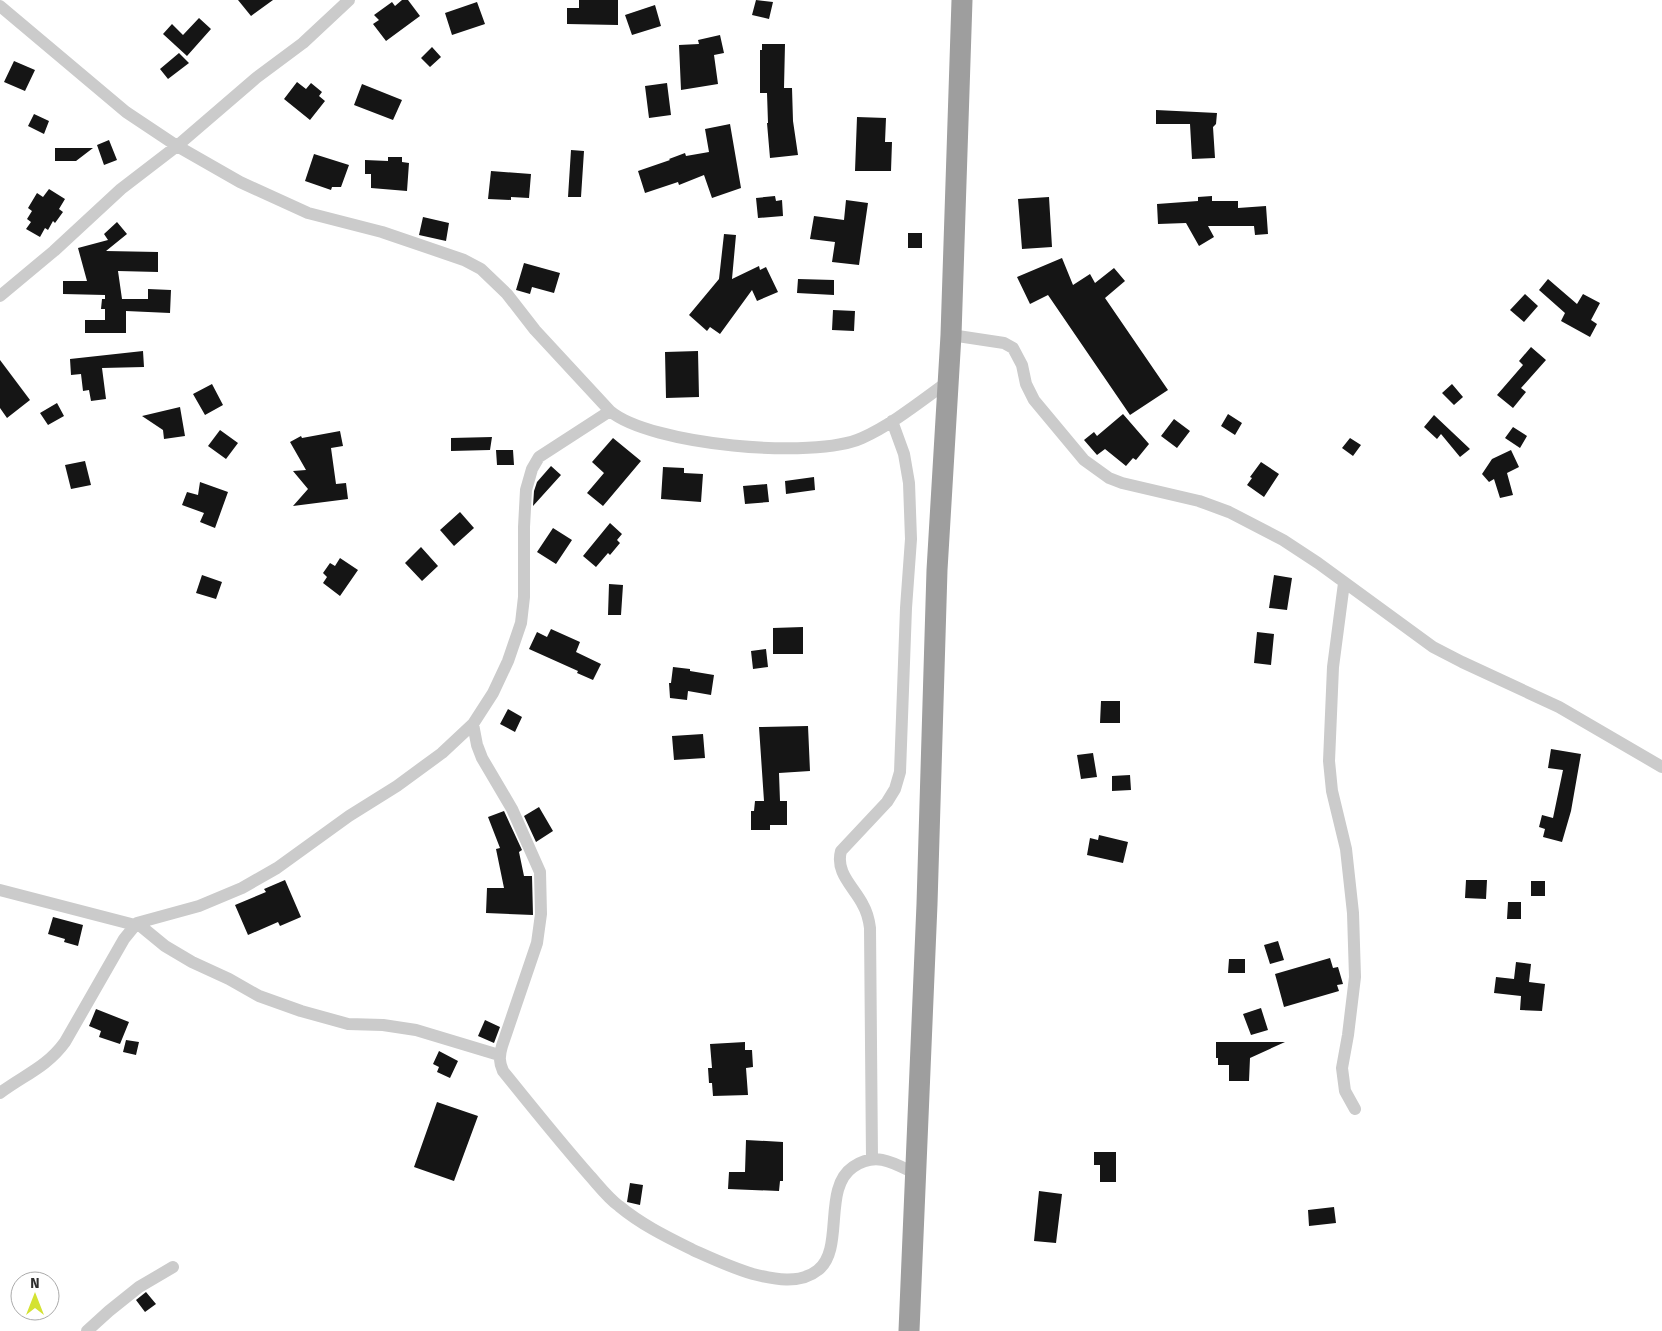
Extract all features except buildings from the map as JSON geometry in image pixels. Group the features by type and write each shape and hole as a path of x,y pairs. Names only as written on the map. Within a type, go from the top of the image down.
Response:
{"highway":[{"path":"909,1331 927,904 937,570 951,335 962,0"}],"street":[{"path":"0,296 54,251 121,190 256,78 303,43 349,0"},
{"path":"0,6 126,112 176,146 240,182 308,213 382,232 464,260 480,269 507,294 535,330 610,411 620,419 690,440 760,447 833,446 861,438 892,421 949,381"},
{"path":"951,335 1004,343 1013,348 1022,365 1026,384 1034,400 1084,460 1109,478 1122,483 1199,501 1228,512 1283,540 1318,563 1433,647 1559,707 1662,767"},
{"path":"0,1093 55,1056 65,1042 124,938 136,924 199,906 242,888 277,868 442,753 473,724 493,693 508,661 522,622 524,597 524,518 526,490 532,469 539,457 610,411"},
{"path":"872,1159 870,928 868,915 863,904 840,870 839,859 841,851 895,790 900,772 910,530 909,483 904,454 892,421"},
{"path":"1344,583 1333,667 1329,761 1332,791 1346,850 1353,913 1355,977 1342,1068 1344,1091 1355,1109"},
{"path":"473,724 477,745 482,758 512,809 540,872 541,914 537,944 499,1055 500,1064 503,1072 566,1149 618,1205 654,1232 740,1270 772,1279 792,1279 804,1277 818,1271 826,1262 830,1247 838,1189 841,1179 846,1172 856,1164 872,1159 891,1162 916,1174"},
{"path":"0,890 136,924 165,946 192,962 229,979 259,996 315,1016 348,1024 383,1025 416,1030 499,1055"},
{"path":"87,1331 139,1287 173,1267"}]}
